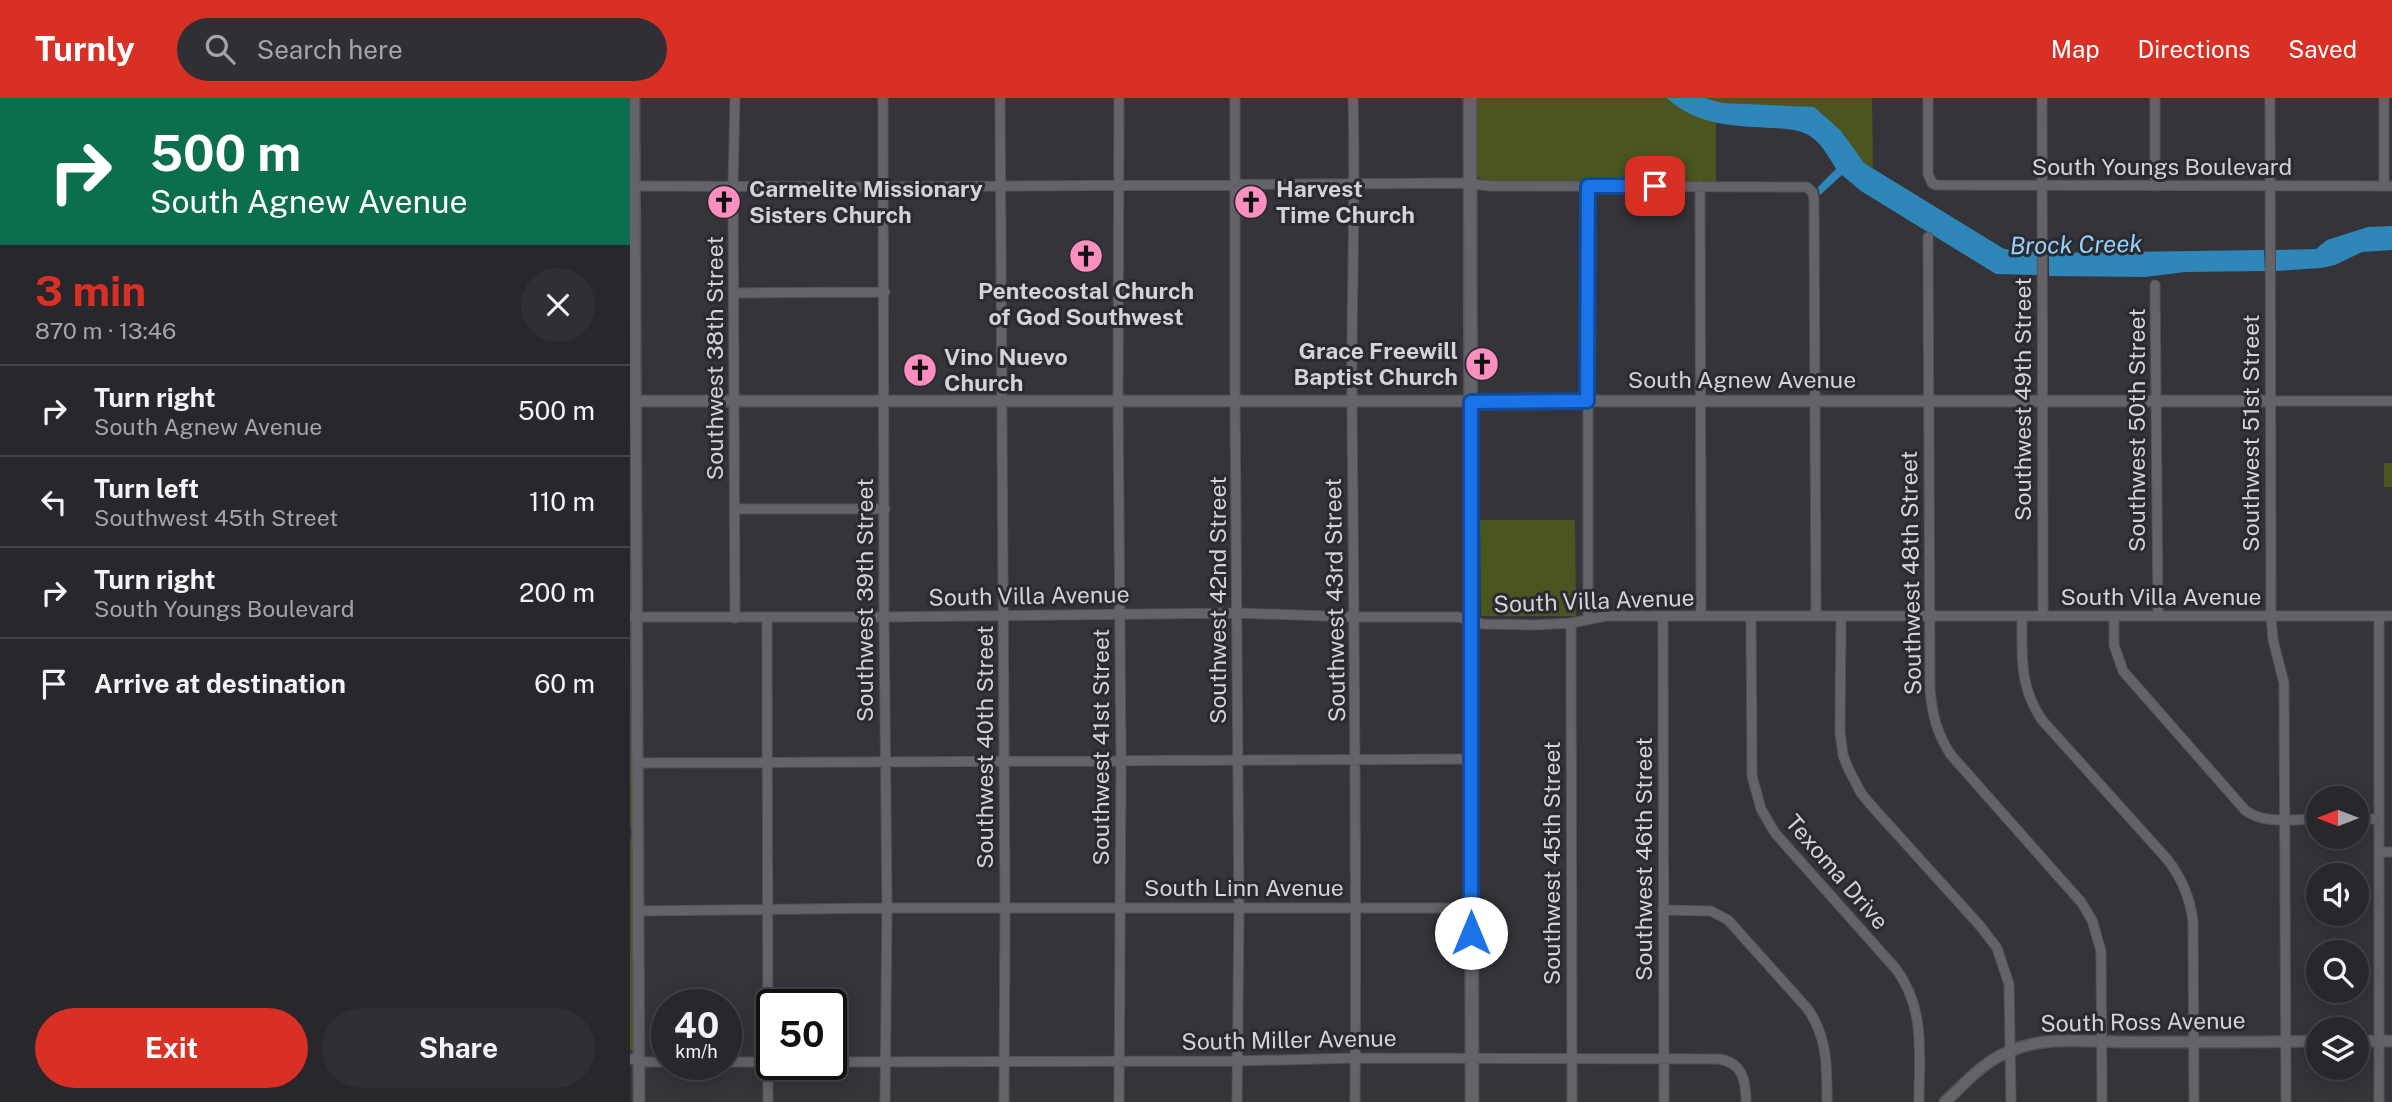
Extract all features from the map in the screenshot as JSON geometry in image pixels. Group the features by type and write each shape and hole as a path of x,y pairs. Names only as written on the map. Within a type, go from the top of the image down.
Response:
{"main road":[{"path":"1470,98 1472,1102"}],"street":[{"path":"635,98 632,186 634,617 638,763 634,833 639,911 635,1060 639,1102"},
{"name":"Southwest 38th Street","path":"735,98 735,618"},
{"name":"Southwest 39th Street","path":"883,98 887,908 885,1102"},
{"name":"Southwest 40th Street","path":"1000,98 1004,1102"},
{"name":"Southwest 41st Street","path":"1119,98 1119,1102"},
{"name":"Southwest 42nd Street","path":"1236,98 1235,401 1239,908 1237,1102"},
{"name":"Southwest 43rd Street","path":"1353,98 1355,1102"},
{"name":"South Youngs Boulevard","path":"1928,98 1928,174 1932,183 1943,186 2388,186"},
{"name":"Southwest 49th Street","path":"2042,98 2043,616"},
{"path":"2155,98 2155,186"},
{"name":"Southwest 51st Street","path":"2270,98 2271,616 2273,639 2284,683 2286,1102"},
{"path":"2384,98 2388,186"},
{"path":"632,186 1470,184 1802,186 1811,189 1814,199 1816,616"},
{"path":"1588,186 1588,618"},
{"path":"1700,186 1701,616"},
{"name":"Southwest 48th Street","path":"1928,237 1931,701 1936,726 1945,746 2081,902 2096,930 2101,951 2102,1102"},
{"name":"Southwest 50th Street","path":"2155,285 2158,616"},
{"path":"734,293 885,292"},
{"name":"South Agnew Avenue","path":"633,401 2392,401"},
{"path":"735,509 885,509"},
{"name":"South Villa Avenue","path":"634,617 1238,613 1458,617 1483,624 1571,623 1606,616 2392,616"},
{"name":"Southwest 46th Street","path":"1662,616 1664,1102"},
{"name":"Texoma Drive","path":"1751,616 1752,765 1757,798 1775,833 1896,969 1910,990 1917,1017 1919,1102"},
{"path":"1841,616 1840,732 1843,755 1866,799 1997,948 2009,984 2011,1102"},
{"path":"2022,616 2023,672 2035,709 2167,859 2184,886 2193,921 2194,1102"},
{"path":"2114,616 2116,655 2128,677 2249,813 2258,817 2306,819"},
{"path":"2379,616 2379,1102"},
{"path":"767,618 769,989"},
{"name":"Southwest 45th Street","path":"1571,623 1572,1102"},
{"path":"638,763 1472,759"},
{"path":"2370,819 2379,819"},
{"path":"2379,852 2392,852"},
{"name":"South Linn Avenue","path":"639,911 887,908 1470,908"},
{"path":"1663,910 1711,911 1728,920 1807,1008 1816,1022 1824,1044 1827,1102"},
{"name":"South Ross Avenue","path":"1945,1102 1984,1067 2010,1050 2055,1041 2306,1041"},
{"path":"2369,1041 2392,1041"},
{"name":"South Miller Avenue","path":"847,1062 1355,1058 1724,1060 1742,1073 1746,1102"},
{"path":"768,1102 769,1080"}],"green space":[{"path":"1477,98 1872,98 1873,168 1863,163 1841,131 1722,103 1716,125 1716,182 1486,182 1478,177 1477,173"},
{"path":"2384,463 2392,463 2392,487 2384,487"},
{"path":"1480,520 1575,520 1576,616 1481,616"},
{"path":"630,623 633,627 633,826 630,828"},
{"path":"630,838 634,842 636,1049 630,1051"}],"water":[{"name":"Brock Creek","path":"1667,98 1705,98 1722,103 1814,107 1841,131 1864,163 2004,249 2037,252 2037,275 1996,274 1861,191 1842,175 1820,195 1818,187 1836,169 1822,147 1805,134 1787,129 1717,123 1691,114"},
{"path":"2392,226 2392,250 2362,252 2335,265 2321,268 2276,271 2276,250 2316,249 2327,240 2368,227"},
{"name":"Brock Creek","path":"2264,250 2265,271 2185,272 2145,277 2049,276 2049,253"}],"place":[{"name":"Carmelite Missionary Sisters Church","path":"724,202"},
{"name":"Harvest Time Church","path":"1251,202"},
{"name":"Pentecostal Church of God Southwest","path":"1086,256"},
{"name":"Grace Freewill Baptist Church","path":"1482,364"},
{"name":"Vino Nuevo Church","path":"920,370"}],"route":[{"path":"1471,933 1471,402 1587,401 1588,186 1655,186"}]}
